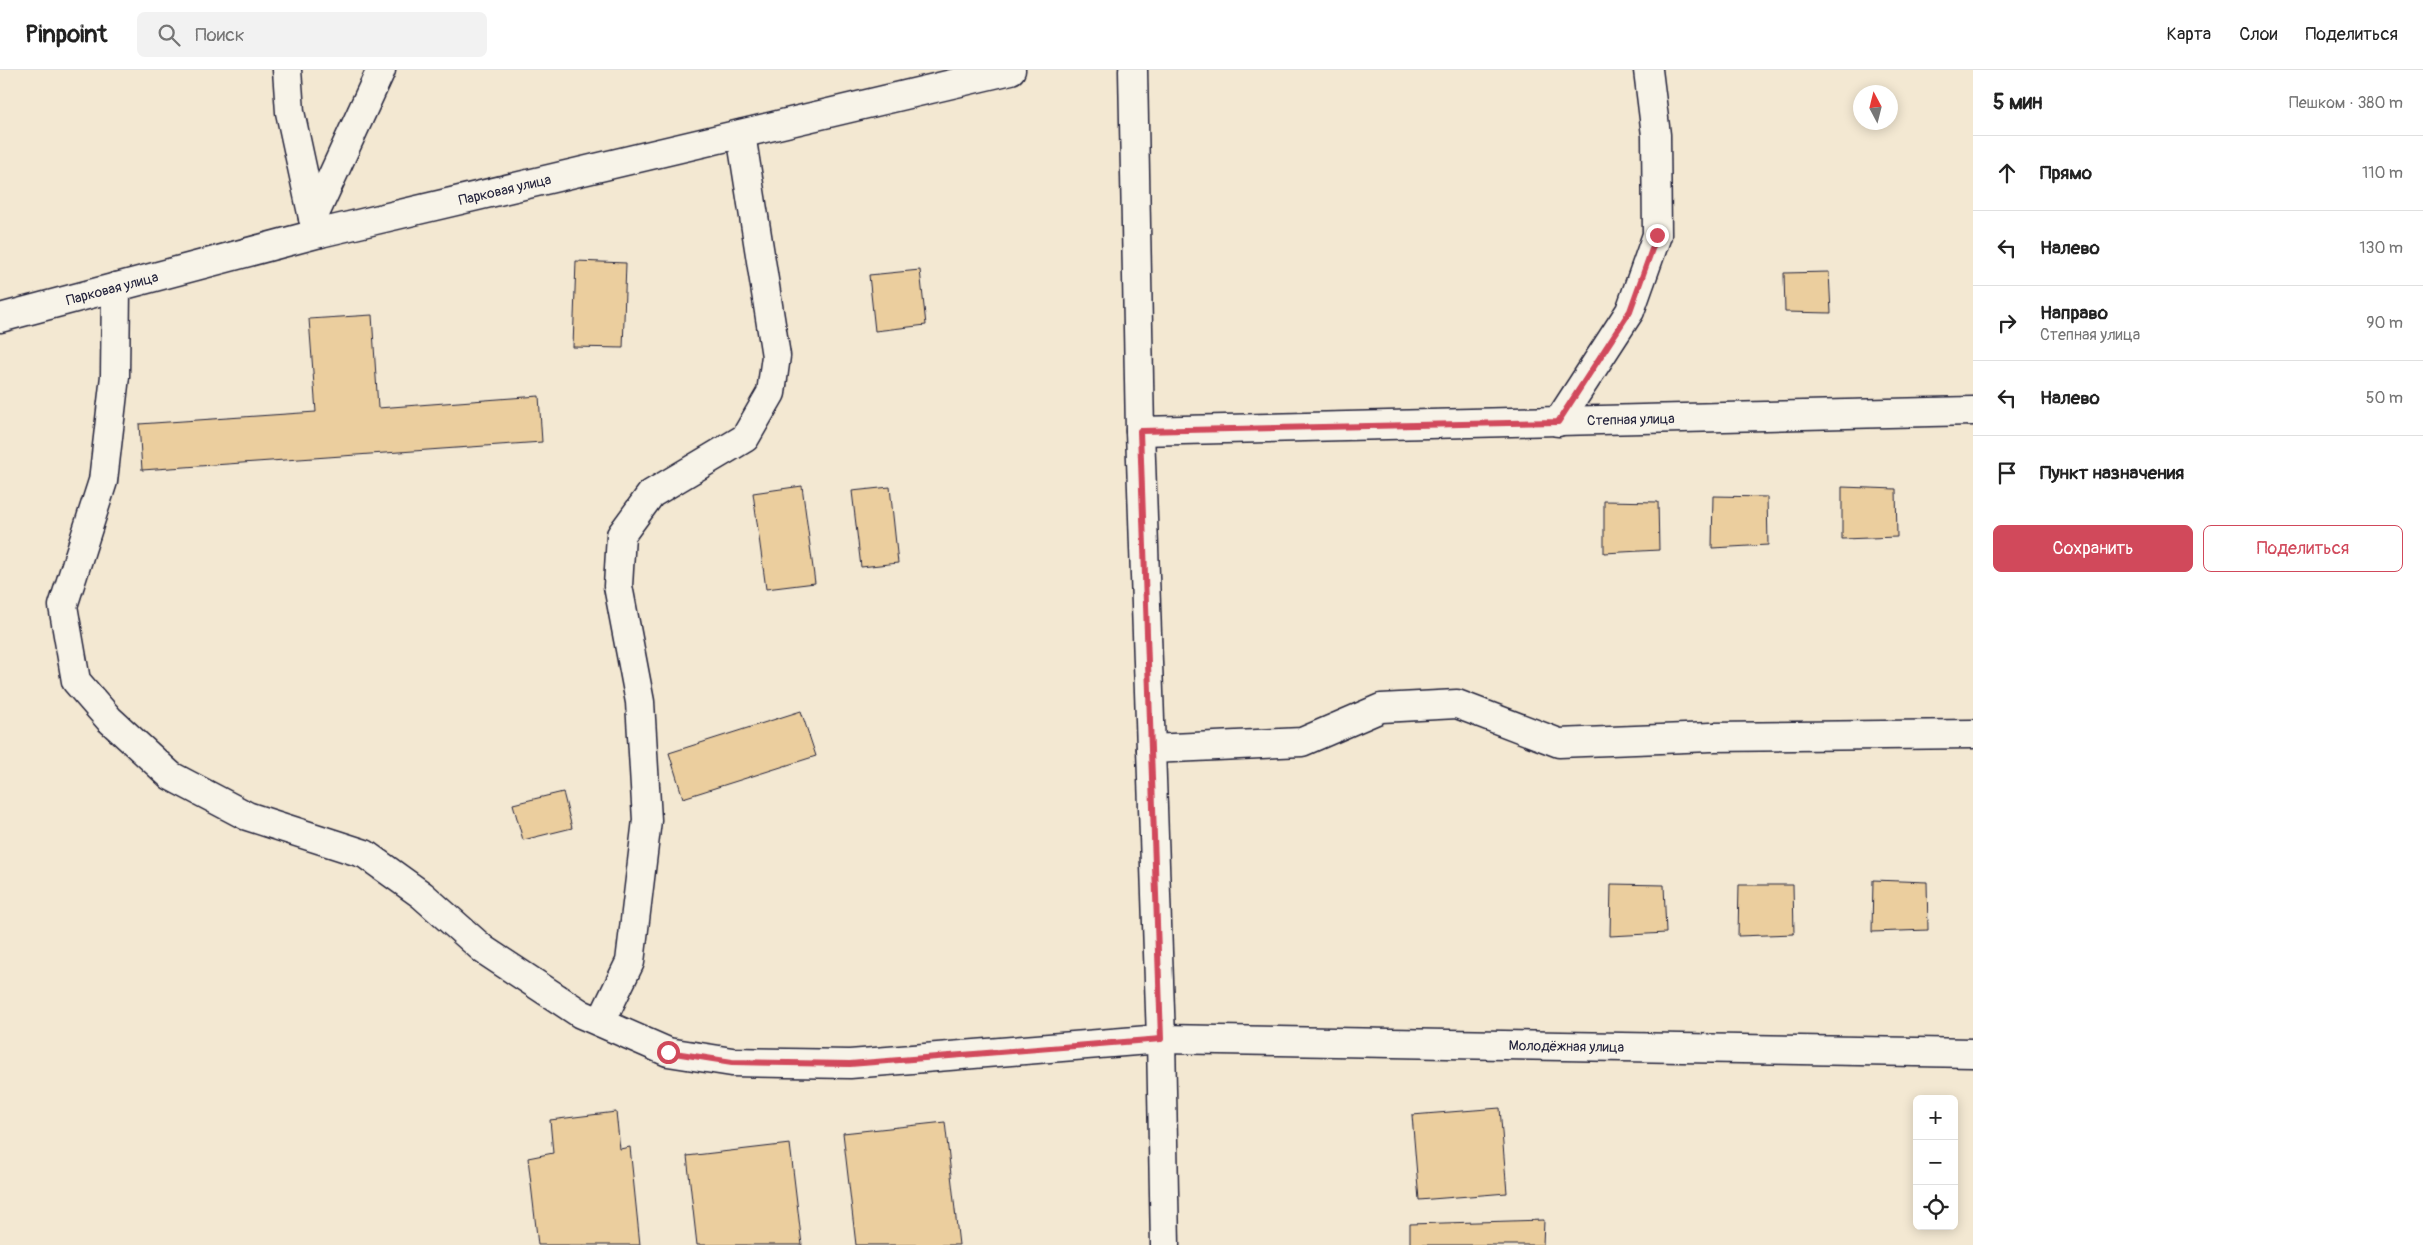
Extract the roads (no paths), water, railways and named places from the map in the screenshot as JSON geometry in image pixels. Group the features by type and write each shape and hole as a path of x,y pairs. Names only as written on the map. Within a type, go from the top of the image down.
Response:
{"street":[{"path":"287,70 290,112 316,226"},
{"path":"316,226 381,70"},
{"name":"Парковая улица","path":"0,318 116,287 316,226 741,134 1012,70"},
{"path":"1133,70 1140,431 1161,1039 1165,1245"},
{"path":"1558,422 1630,311 1657,235 1656,135 1648,70"},
{"path":"601,1022 630,962 647,820 640,702 618,586 621,535 651,494 745,438 771,393 776,356 741,134"},
{"name":"Молодёжная улица","path":"116,287 115,376 103,481 63,606 76,681 109,719 171,776 247,816 365,854 422,895 484,950 581,1014 668,1052 732,1062 850,1064 1161,1039 1973,1053"},
{"name":"Степная улица","path":"1140,431 1973,411"},
{"path":"1151,749 1302,742 1382,708 1457,704 1559,742 1711,737 1973,734"}]}
